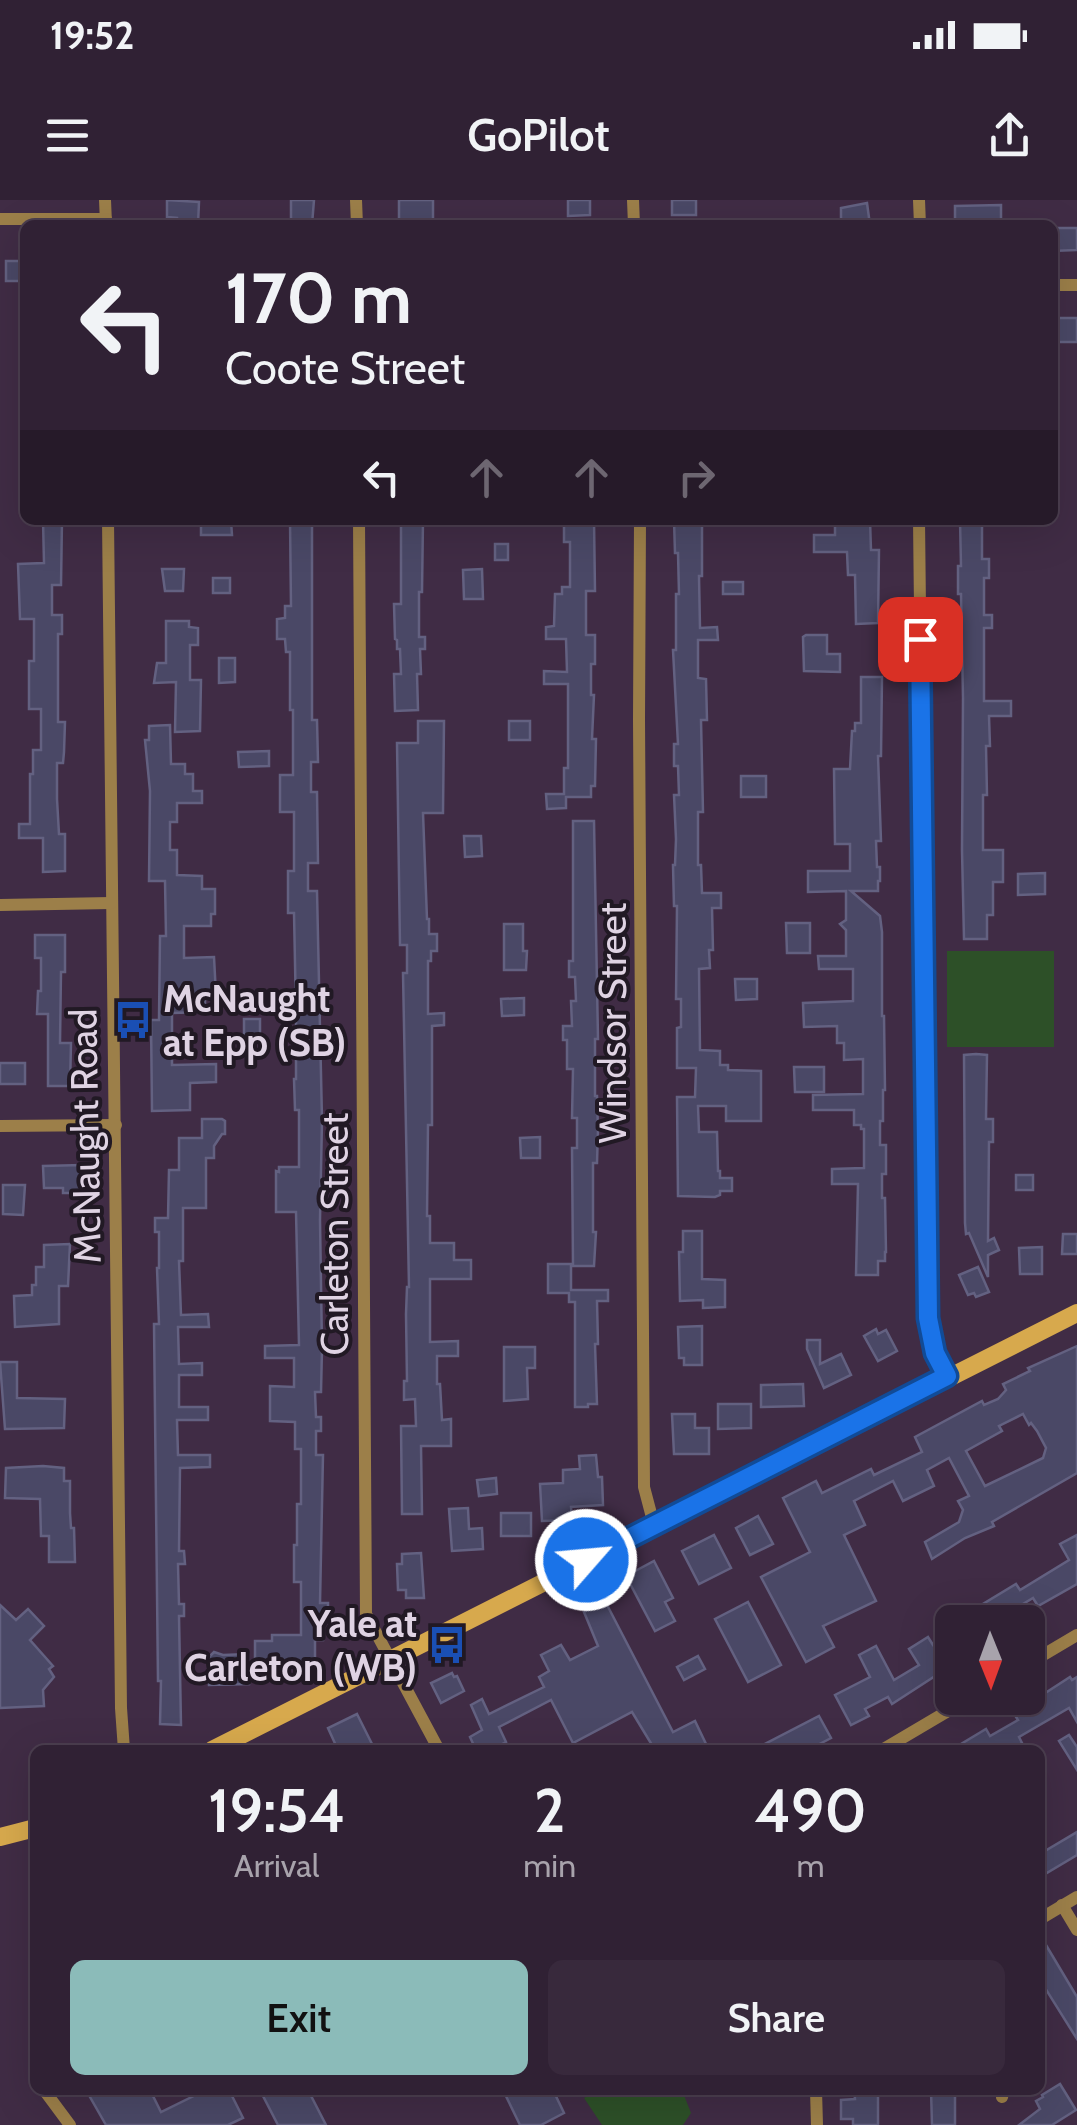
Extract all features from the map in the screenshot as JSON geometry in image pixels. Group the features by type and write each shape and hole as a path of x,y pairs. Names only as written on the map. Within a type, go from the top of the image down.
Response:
{"main road":[{"path":"222,1745 1077,1312"},
{"path":"0,1837 30,1829"}],"street":[{"path":"0,219 35,220"},
{"name":"McNaught Road","path":"108,525 124,1745"},
{"name":"Carleton Street","path":"358,525 366,1614 436,1745"},
{"name":"Windsor Street","path":"640,525 644,1487 654,1525"},
{"path":"919,525 928,1318 935,1353 947,1376"},
{"path":"0,905 110,903"},
{"path":"0,1126 116,1125"},
{"path":"1045,1654 1077,1634"},
{"path":"890,1745 941,1715"},
{"path":"1045,1916 1077,1897"},
{"path":"1062,1906 1077,1930"},
{"path":"48,2095 70,2125"},
{"path":"816,2095 817,2125"}],"green space":[{"path":"947,951 1054,951 1054,1047 947,1047"},
{"path":"684,2095 691,2113 683,2125 602,2125 584,2098"}],"building":[{"path":"167,200 199,202 198,220 167,217"},
{"path":"291,200 314,200 312,220 291,220"},
{"path":"399,200 433,200 433,220 399,220"},
{"path":"568,200 590,200 590,215 568,216"},
{"path":"672,200 696,200 696,215 672,215"},
{"path":"867,203 869,220 841,220 841,208"},
{"path":"1001,205 1001,220 955,220 955,206"},
{"path":"1058,228 1077,228 1077,250 1058,251"},
{"path":"6,261 20,261 20,281 6,281"},
{"path":"1058,318 1077,318 1077,342 1058,342"},
{"path":"43,525 62,525 61,585 52,585 52,615 62,615 62,634 58,634 58,722 65,722 63,763 57,763 57,799 59,834 65,834 65,871 43,872 43,838 19,838 19,824 30,824 30,774 33,750 41,750 41,709 29,709 34,619 20,619 18,564 44,563"},
{"path":"201,525 231,525 232,535 201,535"},
{"path":"290,525 312,525 312,720 317,720 318,762 311,762 311,792 317,792 318,863 308,863 308,891 317,891 322,1120 321,1392 315,1392 316,1417 321,1417 321,1431 316,1431 316,1455 323,1455 320,1603 328,1603 328,1620 323,1620 323,1640 315,1640 315,1662 255,1662 255,1641 272,1641 272,1635 301,1635 301,1582 294,1582 294,1545 297,1504 301,1504 301,1449 295,1449 295,1422 270,1421 270,1386 294,1387 294,1358 265,1358 265,1346 299,1345 296,1212 276,1212 276,1171 279,1167 299,1167 299,1110 295,1110 294,1079 294,913 288,913 288,871 294,871 294,812 280,812 280,775 293,775 293,710 290,652 286,652 285,639 277,639 277,619 285,618 285,606 291,606"},
{"path":"401,525 423,525 419,637 425,637 425,649 420,649 421,674 417,674 418,710 395,711 394,674 401,674 394,604 401,604"},
{"path":"564,525 594,525 595,591 586,591 586,635 595,635 591,695 592,739 596,739 595,786 591,786 591,797 566,797 566,808 547,809 546,794 564,794 564,768 568,768 568,684 544,684 544,671 567,672 566,639 546,639 546,627 554,626 555,594 562,594 562,587 570,587 570,542 564,542"},
{"path":"674,525 702,525 700,628 717,627 718,640 698,640 698,678 706,679 707,720 701,720 703,812 698,812 698,865 702,893 721,893 721,908 712,908 710,968 699,969 700,1050 720,1051 720,1065 728,1065 728,1070 761,1071 761,1121 726,1121 726,1106 698,1106 699,1132 717,1132 720,1178 732,1178 732,1191 720,1191 715,1197 678,1196 677,1097 695,1097 696,1068 677,1068 681,999 676,999 677,906 673,865 674,795 679,795 678,766 674,766 674,744 678,744 673,650 679,594"},
{"path":"835,525 870,525 871,550 879,550 878,623 856,624 855,575 848,575 847,552 814,552 814,535 835,535"},
{"path":"960,525 982,525 982,559 989,559 989,578 984,578 984,615 992,615 992,628 984,628 984,701 1011,701 1011,716 989,716 983,850 1003,850 1003,882 993,882 993,915 987,915 987,939 964,939 963,698 958,594"},
{"path":"495,544 508,544 508,560 495,560"},
{"path":"162,569 184,569 183,591 165,591"},
{"path":"482,569 483,599 464,599 463,570"},
{"path":"213,578 230,578 230,593 213,593"},
{"path":"723,582 743,582 743,594 723,594"},
{"path":"166,621 189,621 189,627 198,628 198,645 190,645 190,680 201,680 200,731 175,732 176,682 154,683 157,663 166,663"},
{"path":"806,635 827,635 827,654 840,654 840,672 804,671"},
{"path":"219,658 235,658 235,682 219,683"},
{"path":"861,677 882,677 878,756 881,841 876,841 880,881 878,891 851,891 880,916 882,932 885,1090 880,1145 886,1145 882,1198 886,1252 885,1261 878,1261 878,1275 856,1275 858,1184 832,1184 832,1169 864,1168 864,1129 854,1125 854,1110 813,1110 813,1095 863,1094 863,1059 844,1060 844,1043 837,1043 837,1026 804,1027 803,1003 853,1001 853,969 819,969 818,956 846,956 846,930 840,924 846,920 846,891 808,892 808,871 850,871 850,844 835,844 834,769 850,769 852,731 855,723 861,723"},
{"path":"418,721 444,721 443,813 423,813 427,919 429,934 437,934 437,951 431,951 428,961 428,1014 444,1013 444,1025 432,1026 427,1216 430,1243 454,1243 454,1260 471,1260 471,1279 430,1279 430,1342 458,1341 458,1356 437,1356 442,1420 451,1419 451,1446 421,1446 422,1514 402,1514 401,1426 416,1426 415,1399 404,1400 409,1287 403,973 407,973 407,945 400,945 397,743 418,743"},
{"path":"509,721 530,721 530,740 509,740"},
{"path":"170,725 171,764 185,764 185,774 193,774 193,791 202,791 202,803 177,803 177,822 170,822 170,850 177,850 177,875 202,876 202,889 215,889 211,926 184,926 184,958 214,957 216,995 205,995 205,1012 172,1013 172,1065 216,1064 216,1082 190,1083 190,1110 152,1111 151,1020 159,1020 160,936 166,936 165,881 149,881 150,791 145,740 149,740 149,726"},
{"path":"269,751 269,766 239,767 238,752"},
{"path":"741,776 766,776 766,797 741,797"},
{"path":"573,821 594,821 598,1130 597,1163 593,1163 594,1266 573,1266 572,1148 577,1148 577,1118 572,1118 573,1069 567,1069 563,1026 572,1026 571,1001 576,1001 575,977 569,977 569,961 573,961"},
{"path":"464,836 481,836 482,856 465,857"},
{"path":"1045,873 1045,894 1018,895 1018,874"},
{"path":"786,923 810,923 810,953 787,953"},
{"path":"504,924 523,924 526,970 504,970"},
{"path":"35,935 65,935 60,1043 71,1043 70,1086 48,1086 48,1014 37,1014 41,958 35,958"},
{"path":"735,979 757,979 757,999 736,1000"},
{"path":"524,998 524,1015 502,1016 501,999"},
{"path":"244,1019 260,1019 260,1042 244,1041"},
{"path":"964,1055 987,1055 986,1119 993,1119 993,1142 989,1142 988,1241 994,1238 999,1250 988,1255 988,1277 969,1233 966,1234 965,1223"},
{"path":"0,1063 25,1063 25,1084 0,1084"},
{"path":"794,1067 824,1067 824,1092 795,1092"},
{"path":"202,1119 222,1119 225,1134 214,1146 214,1158 206,1158 206,1208 183,1208 183,1261 179,1261 181,1315 208,1314 209,1327 178,1327 179,1364 202,1363 202,1375 179,1375 179,1407 208,1407 208,1420 177,1420 178,1455 210,1455 210,1467 180,1468 179,1551 184,1551 185,1564 178,1564 179,1604 184,1604 184,1616 179,1616 181,1725 160,1724 154,1324 159,1324 159,1232 155,1232 155,1218 168,1218 169,1170 179,1170 179,1138 202,1138"},
{"path":"540,1137 540,1158 521,1158 520,1138"},
{"path":"82,1165 82,1193 44,1188 43,1166"},
{"path":"1016,1175 1033,1175 1033,1190 1016,1190"},
{"path":"3,1185 25,1185 23,1215 3,1214"},
{"path":"683,1231 702,1231 702,1279 725,1280 725,1307 703,1308 703,1300 680,1301 679,1252 683,1252"},
{"path":"1063,1234 1077,1234 1077,1254 1062,1254"},
{"path":"70,1244 68,1286 59,1286 59,1324 15,1327 14,1296 32,1295 36,1267 44,1267 44,1245"},
{"path":"1042,1247 1042,1274 1020,1274 1019,1248"},
{"path":"548,1264 571,1264 571,1290 608,1290 608,1301 597,1301 597,1404 588,1407 575,1407 575,1302 569,1302 569,1293 548,1293"},
{"path":"978,1267 989,1292 976,1297 974,1293 968,1295 959,1275"},
{"path":"702,1326 702,1365 684,1365 684,1358 679,1358 678,1327"},
{"path":"876,1329 878,1334 886,1330 897,1351 878,1361 864,1336"},
{"path":"807,1340 820,1340 820,1364 841,1354 851,1375 824,1388 807,1349"},
{"path":"1077,1346 1077,1473 992,1522 994,1526 965,1538 932,1559 925,1542 959,1522 963,1510 958,1501 969,1496 949,1458 927,1470 934,1486 903,1501 893,1481 854,1501 865,1525 844,1535 876,1601 823,1626 834,1647 806,1662 761,1577 810,1552 783,1498 816,1481 822,1493 871,1469 874,1475 922,1452 915,1437 982,1401 984,1405 998,1399 1006,1390 1003,1384 1030,1371 1028,1368","holes":["1023,1414 1046,1448 1043,1458 985,1486 966,1451 1002,1431 999,1426"]},
{"path":"504,1347 535,1347 535,1368 527,1368 528,1399 504,1401"},
{"path":"0,1362 17,1362 17,1398 65,1399 64,1428 5,1429"},
{"path":"803,1384 804,1406 761,1407 761,1385"},
{"path":"718,1404 751,1404 751,1428 718,1429"},
{"path":"672,1414 695,1414 695,1428 709,1428 709,1454 674,1454"},
{"path":"596,1455 603,1505 571,1507 572,1520 542,1521 540,1484 563,1483 563,1470 580,1469 579,1456"},
{"path":"6,1468 64,1468 64,1481 70,1481 75,1562 49,1562 49,1536 41,1536 40,1499 5,1498"},
{"path":"496,1478 497,1494 479,1496 477,1480"},
{"path":"468,1508 469,1529 482,1528 483,1549 452,1551 449,1509"},
{"path":"501,1513 531,1513 531,1536 501,1536"},
{"path":"758,1516 773,1544 750,1555 736,1528"},
{"path":"714,1535 731,1568 699,1584 682,1551"},
{"path":"1077,1535 1077,1584 1040,1605 1033,1598 1021,1605 981,1605 1016,1584 1020,1590 1069,1560 1060,1544"},
{"path":"421,1553 424,1598 406,1598 406,1590 398,1590 397,1564 402,1564 402,1554"},
{"path":"654,1561 673,1598 665,1602 675,1621 655,1631 626,1576"},
{"path":"605,1601 673,1732 695,1721 706,1744 652,1745 632,1712 573,1743 551,1700 499,1727 506,1742 474,1745 470,1737 482,1730 471,1705 482,1699 489,1714 544,1687 539,1677 549,1671 541,1655 561,1645 570,1660 598,1646 584,1612"},
{"path":"748,1602 781,1665 748,1682 715,1619"},
{"path":"0,1605 16,1620 28,1609 44,1626 30,1640 53,1666 49,1669 54,1677 43,1690 44,1706 0,1708"},
{"path":"928,1637 933,1645 935,1676 892,1704 888,1697 865,1709 869,1716 851,1725 835,1695 870,1677 859,1655 876,1646 894,1680 919,1665 909,1649"},
{"path":"214,1652 248,1654 249,1684 209,1685 209,1657"},
{"path":"698,1656 705,1669 684,1680 677,1667"},
{"path":"452,1673 464,1691 441,1703 431,1683"},
{"path":"1070,1677 1077,1677 1077,1722 1069,1708 1019,1737 1022,1743 1019,1745 959,1745 986,1729 990,1736 1018,1720 1016,1717 1045,1715 1045,1693"},
{"path":"357,1714 372,1744 336,1745 328,1728"},
{"path":"819,1716 831,1738 818,1745 763,1745"},
{"path":"1069,1735 1077,1747 1077,1770 1059,1741"},
{"path":"1077,1832 1077,1855 1045,1874 1045,1851"},
{"path":"1045,1943 1077,1997 1077,2039 1045,1988"},
{"path":"1060,2084 1076,2110 1052,2125 1019,2125 1040,2109 1036,2101"},
{"path":"89,2095 152,2095 161,2112 196,2095 232,2095 243,2118 228,2125 106,2125"},
{"path":"263,2095 311,2095 326,2125 278,2125"},
{"path":"505,2095 555,2095 564,2113 541,2125 520,2125"},
{"path":"855,2095 878,2095 878,2125 853,2125 853,2119 841,2119 841,2100 855,2099"},
{"path":"931,2095 955,2095 955,2125 932,2125"}],"place":[{"name":"McNaught at Epp (SB)","path":"133,1020"},
{"name":"Yale at Carleton (WB)","path":"447,1645"}],"route":[{"path":"586,1560 947,1376 935,1353 928,1318 920,639"}]}
